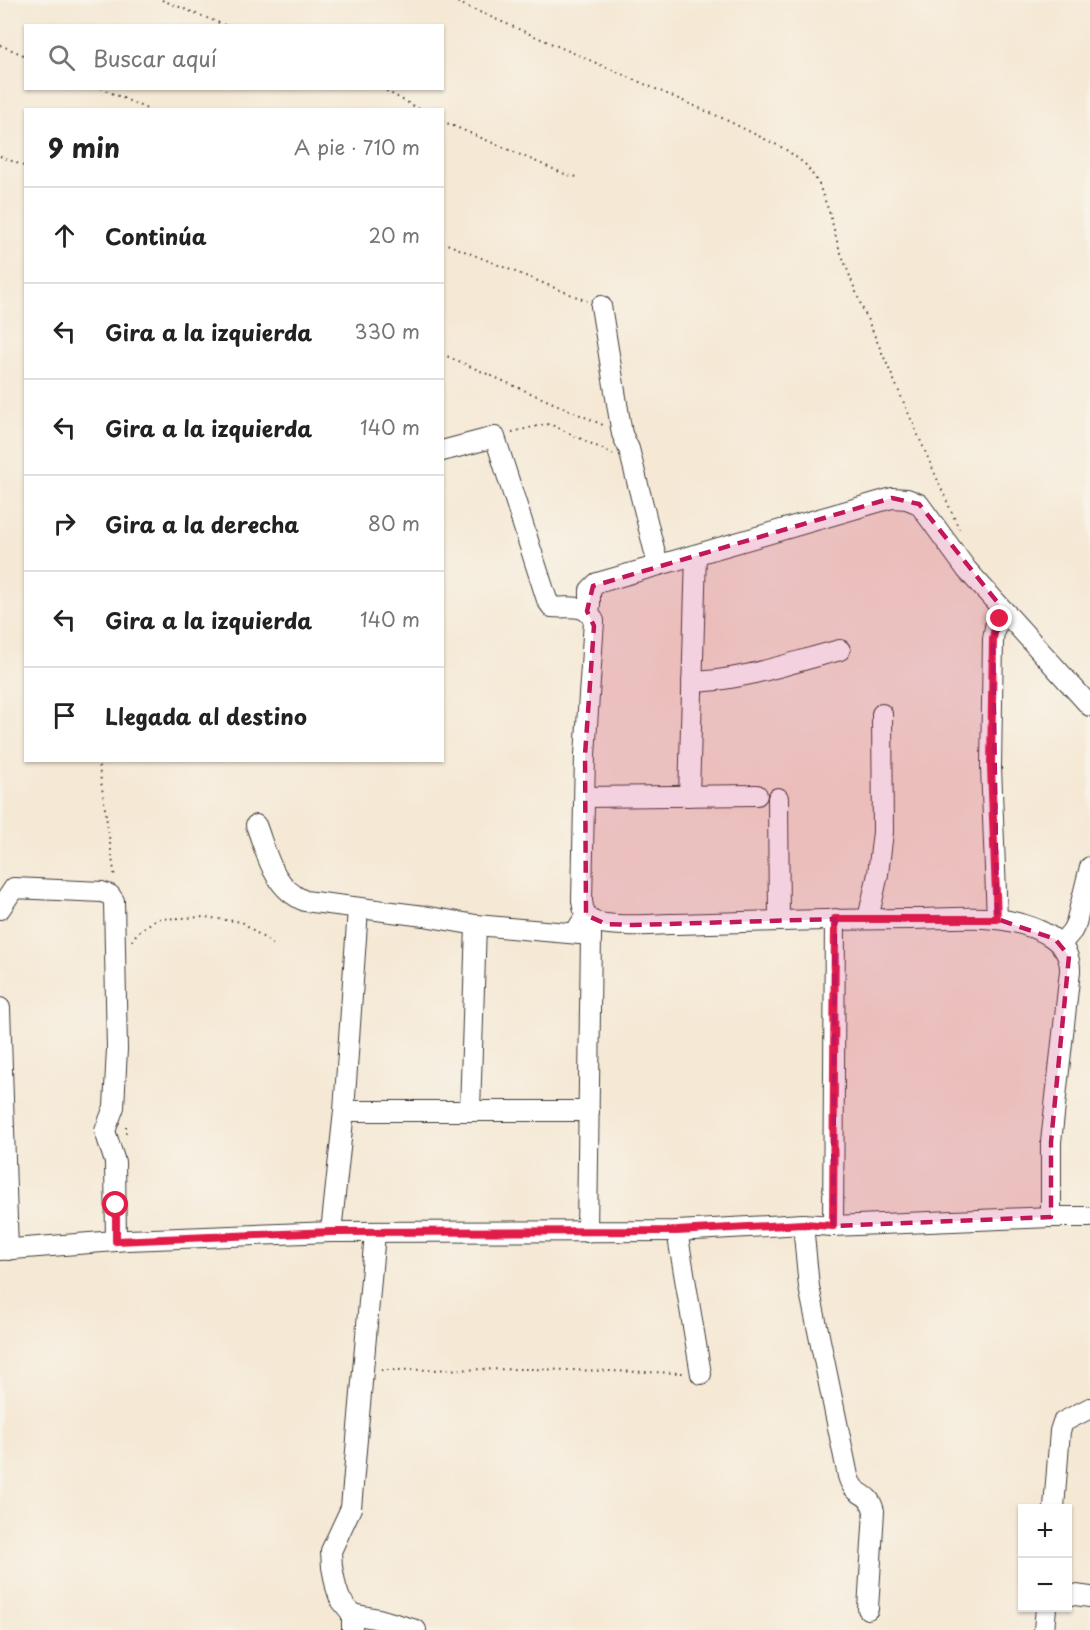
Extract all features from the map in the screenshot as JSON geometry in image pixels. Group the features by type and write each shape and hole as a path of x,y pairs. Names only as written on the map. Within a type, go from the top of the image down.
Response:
{"street":[{"path":"601,306 622,434 632,461 658,565"},
{"path":"444,450 495,437 547,600 552,607 575,607 592,615 594,626 585,755 582,902 586,915 590,919 606,924 633,925 835,919 997,919 1036,930 1061,944 1069,956 1070,964 1051,1142 1051,1217"},
{"path":"587,611 590,606 590,590 597,583 892,498 907,499 919,504 967,570 1089,700"},
{"path":"689,796 696,555"},
{"path":"997,919 991,767 993,639 995,627 1006,613"},
{"path":"692,682 711,682 732,678 840,650"},
{"path":"868,919 878,873 883,832 882,714"},
{"path":"585,797 757,795"},
{"path":"778,798 779,920"},
{"path":"256,825 276,875 289,893 305,901 476,925 591,935"},
{"path":"1061,944 1076,923 1090,867"},
{"path":"0,909 15,888 102,892 112,898 117,1049 114,1107 105,1131 115,1162 116,1241"},
{"path":"331,1232 344,1111 358,909"},
{"path":"586,915 576,931 591,935"},
{"path":"833,1226 835,919"},
{"path":"470,1111 476,925"},
{"path":"587,1232 591,935"},
{"path":"0,1008 4,1250 116,1241 331,1232 677,1231 803,1224 833,1226 1090,1217"},
{"path":"344,1111 590,1111"},
{"path":"803,1224 809,1287 848,1476 852,1488 872,1502 874,1512 868,1609"},
{"path":"677,1231 701,1374"},
{"path":"375,1233 351,1508 331,1551 332,1567 340,1599 352,1622 380,1619 416,1630"},
{"path":"1054,1504 1060,1431 1063,1422 1090,1408"},
{"path":"1072,1594 1090,1596"},
{"path":"1044,1630 1046,1612"}],"path":[{"path":"162,0 222,24"},
{"path":"452,0 722,118 785,149 805,164 818,182 859,300 962,538"},
{"path":"0,45 24,55"},
{"path":"105,90 145,108"},
{"path":"385,90 417,108"},
{"path":"444,122 567,175 578,177"},
{"path":"0,156 24,166"},
{"path":"444,243 601,306"},
{"path":"444,355 622,434"},
{"path":"495,437 546,424 622,459 632,461"},
{"path":"98,762 116,884 116,892 112,898"},
{"path":"130,945 137,933 156,919 204,917 243,922 275,946"},
{"path":"126,1120 126,1144"},
{"path":"363,1370 531,1369 701,1374"}],"highlighted area":[{"path":"892,498 919,504 1006,613 993,639 997,919 1055,939 1069,956 1051,1142 1051,1217 833,1226 835,919 633,925 606,924 586,915 585,755 594,626 587,611 593,586"}],"route":[{"path":"116,1205 116,1241 331,1232 677,1231 803,1224 833,1226 835,919 997,919 991,767 993,639 995,627 1000,619"}]}
